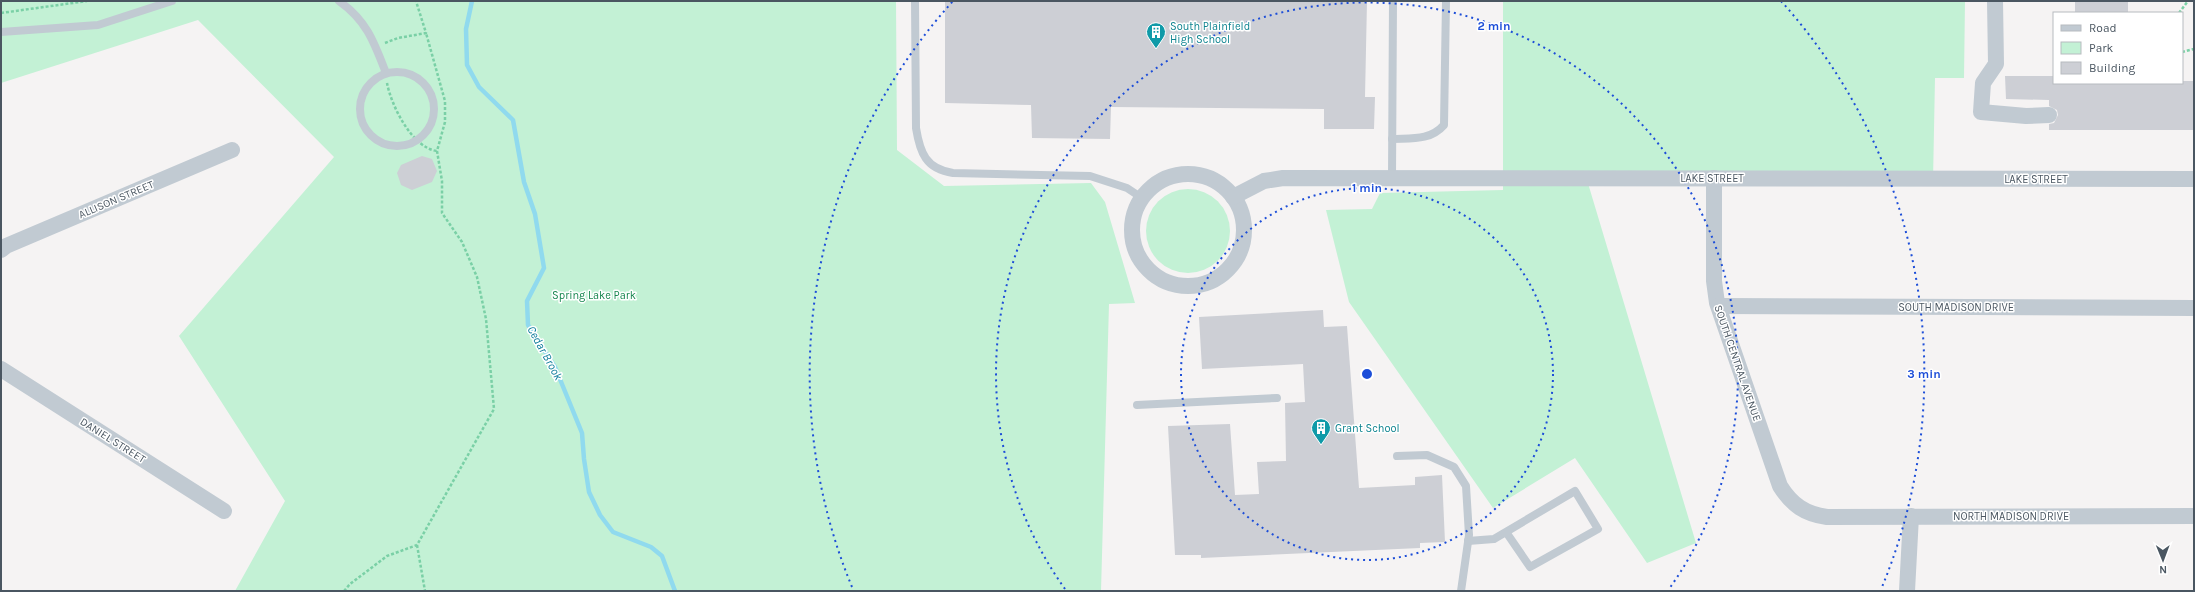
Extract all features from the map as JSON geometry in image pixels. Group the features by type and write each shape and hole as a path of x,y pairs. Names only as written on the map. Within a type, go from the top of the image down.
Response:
{"street":[{"path":"1995,1 1996,64 1983,83 1981,112 2026,116 2049,115"},
{"name":"ALLISON STREET","path":"1,250 6,246 232,150"},
{"path":"1194,174 1209,178 1224,186 1234,197 1241,212 1244,236 1238,253 1228,268 1219,276 1196,285 1172,284 1150,272 1140,260 1134,246 1131,230 1133,215 1142,198 1150,188 1163,179 1178,175 1194,174"},
{"name":"LAKE STREET","path":"1234,197 1248,188 1273,179 1392,177 2194,179"},
{"name":"SOUTH CENTRAL AVENUE","path":"1714,178 1714,281 1719,306 1780,486 1789,500 1800,510 1827,517"},
{"name":"SOUTH MADISON DRIVE","path":"1719,306 2194,308"},
{"name":"DANIEL STREET","path":"1,369 224,510"},
{"path":"1907,591 1911,516"},
{"name":"NORTH MADISON DRIVE","path":"1827,517 2194,516"}],"lane":[{"path":"1,32 98,25 172,1"},
{"path":"339,1 353,11 369,31 386,73"},
{"path":"915,1 916,128 918,145 923,156 935,168 939,171 953,173 1090,176 1127,188 1142,198"},
{"path":"1392,177 1393,1"},
{"path":"1392,139 1425,138 1434,134 1444,125 1446,1"},
{"path":"397,71 413,75 424,83 432,95 434,109 432,122 424,134 416,140 399,146 385,144 373,138 364,127 359,113 360,99 368,84 386,73 397,71"},
{"path":"1137,405 1277,398"},
{"path":"1397,456 1427,454 1454,467 1466,486 1468,541 1461,591"},
{"path":"1468,541 1494,539 1575,491 1598,529 1530,567 1506,532"}],"path":[{"path":"1,13 87,1"},
{"path":"344,591 350,584 387,556 417,544 494,409 486,319 477,277 462,242 442,212 442,181 437,151 445,122 445,101 416,1"},
{"path":"2180,12 2188,1"},
{"path":"376,47 398,38 426,33"},
{"path":"2183,52 2194,49"},
{"path":"386,73 391,101 416,140 428,150 437,151"},
{"path":"417,544 425,591"}],"green space":[{"name":"Spring Lake Park","path":"1,1 896,1 897,150 944,186 1091,183 1105,202 1135,303 1109,304 1101,591 235,591 285,501 179,336 334,157 198,20 1,83"},
{"path":"1503,1 1965,1 1964,78 1935,78 1933,181 1587,180 1696,543 1647,563 1575,458 1493,508 1349,302 1326,210 1372,209 1380,193 1503,190"},
{"path":"1188,189 1204,192 1211,196 1223,208 1227,215 1230,231 1227,247 1223,254 1211,266 1204,270 1188,273 1172,270 1165,266 1153,254 1149,247 1146,231 1149,215 1153,208 1165,196 1172,192"}],"building":[{"name":"South Plainfield High School","path":"945,1 1367,1 1365,97 1375,97 1374,129 1324,129 1324,109 1111,107 1110,139 1032,138 1031,105 945,103"},
{"path":"2075,1 2128,1 2128,12 2075,12"},
{"path":"2005,76 2053,76 2053,84 2183,84 2183,81 2194,81 2194,130 2049,130 2049,124 2054,123 2058,115 2057,110 2049,106 2049,100 2006,99"},
{"path":"422,156 432,159 437,171 432,182 412,190 401,185 397,173 401,165"},
{"name":"Grant School","path":"1323,310 1324,327 1347,326 1359,488 1415,485 1415,477 1442,475 1445,542 1420,543 1420,548 1201,558 1201,555 1175,555 1168,426 1230,424 1235,495 1259,494 1257,462 1286,461 1285,403 1305,402 1303,364 1202,369 1199,317"}],"waterway":[{"name":"Cedar Brook","path":"472,1 466,29 467,65 479,87 513,120 524,182 535,214 544,268 527,301 528,325 555,367 582,433 589,492 600,515 613,532 651,547 662,556 675,591"}],"place":[{"name":"South Plainfield High School","path":"1156,49"},
{"name":"Grant School","path":"1321,445"}]}
